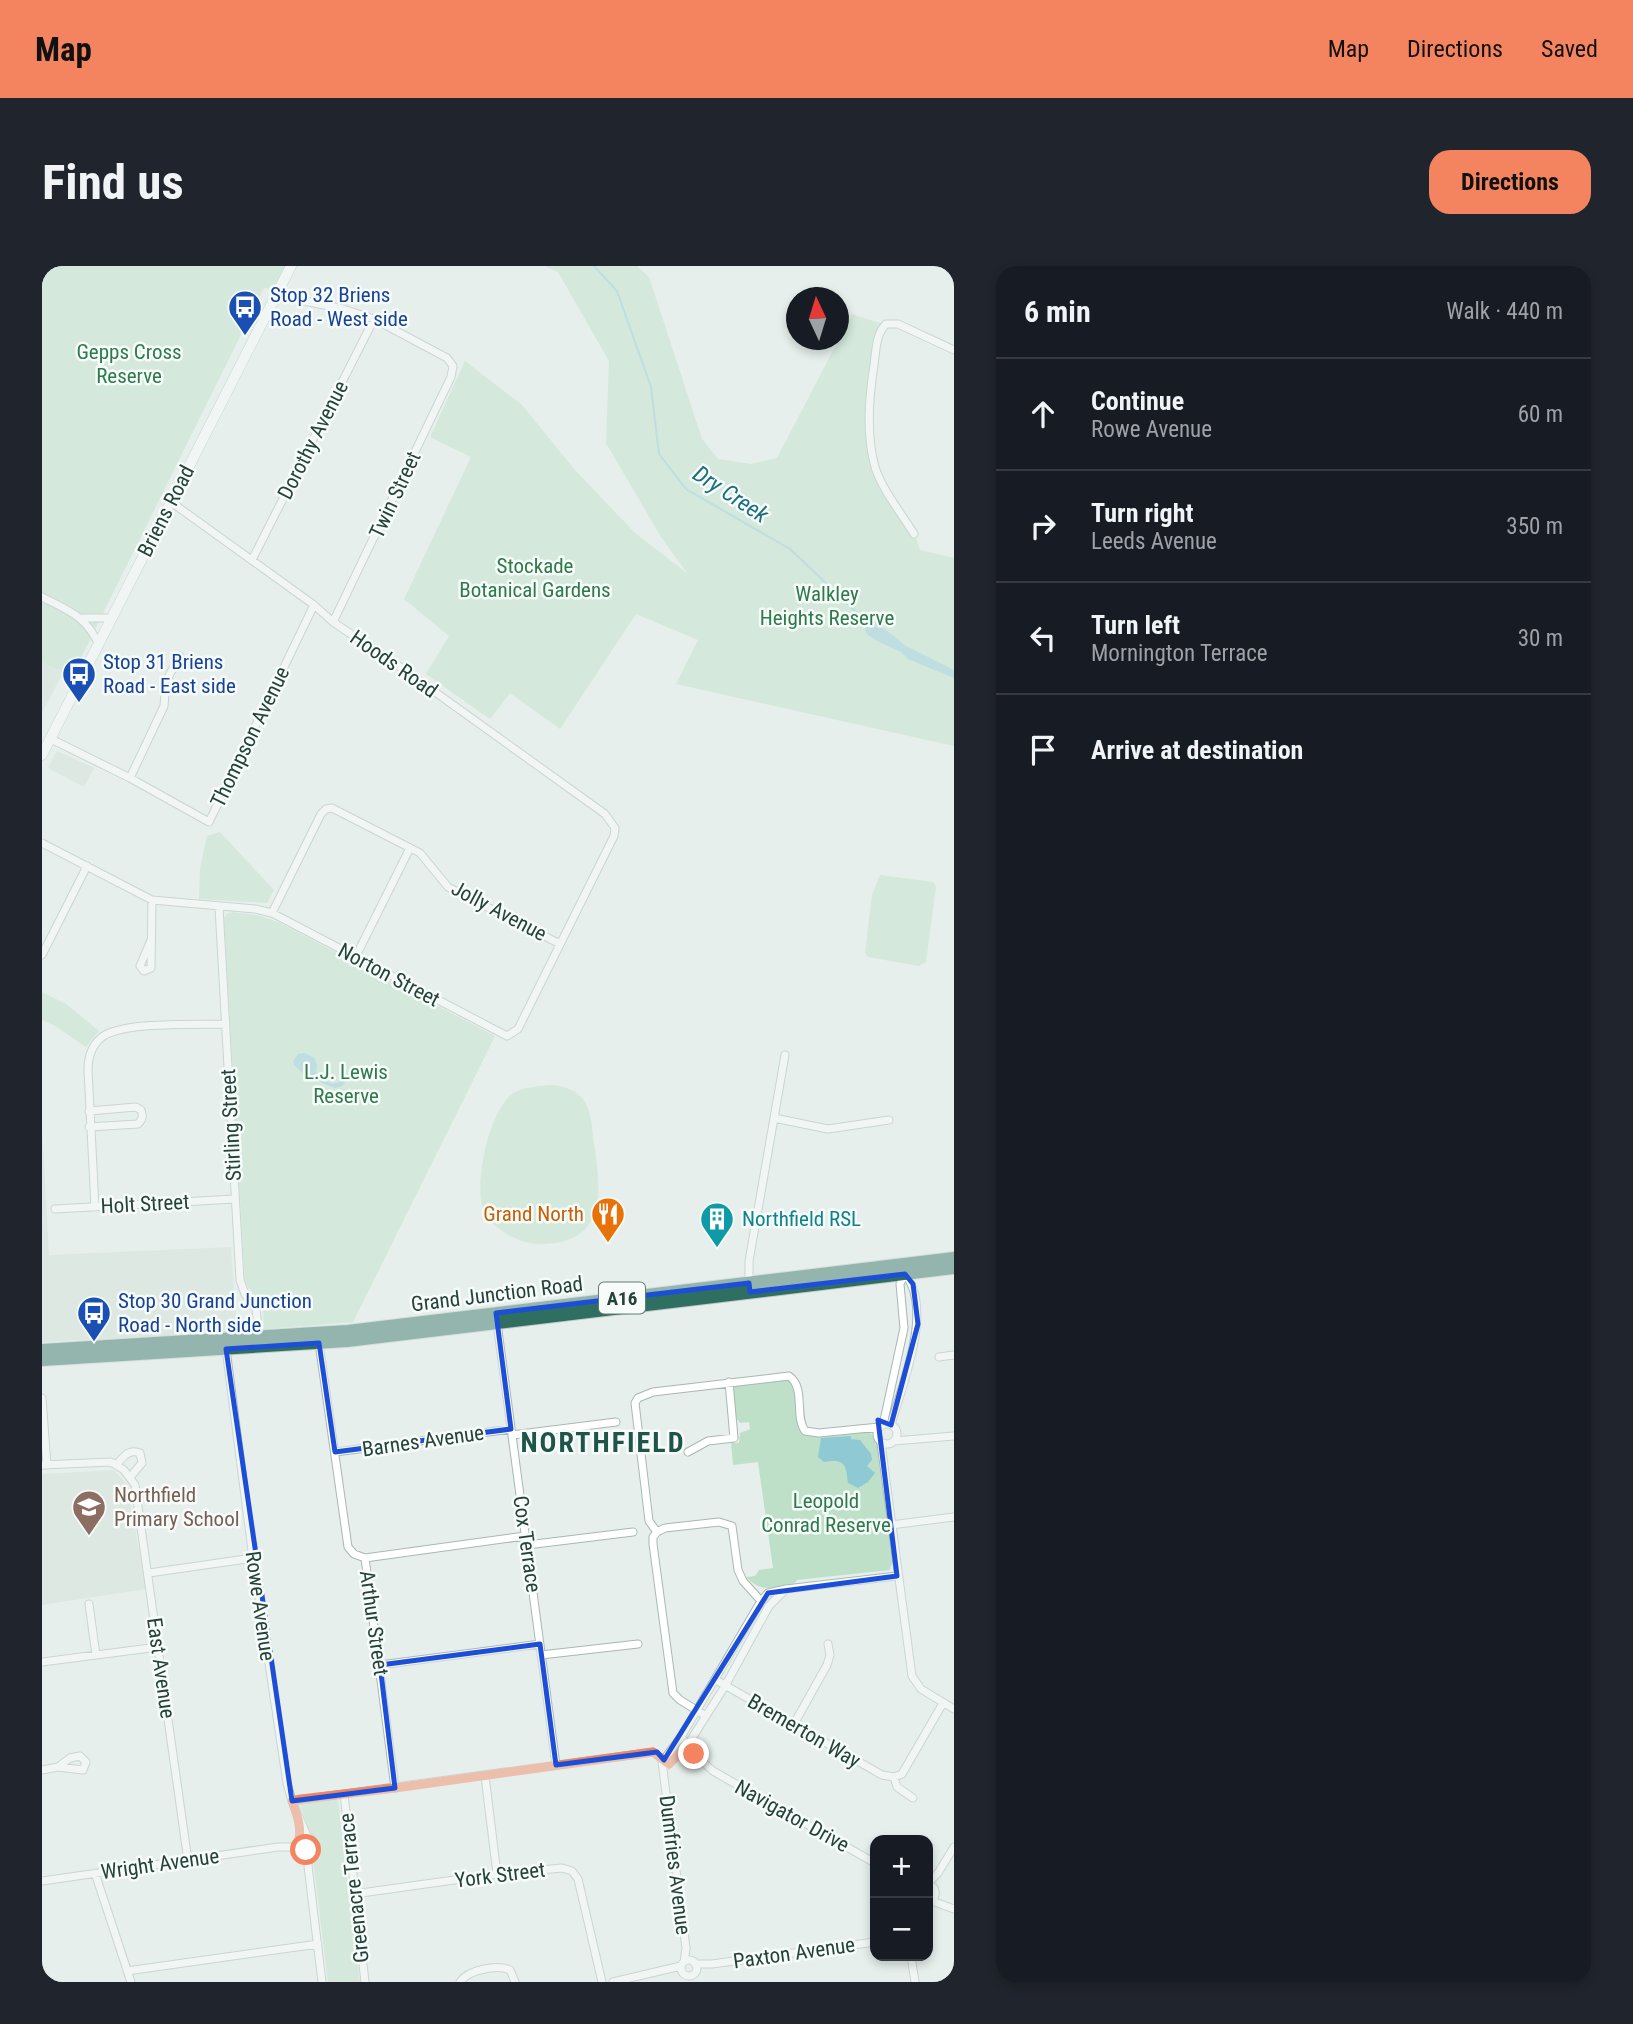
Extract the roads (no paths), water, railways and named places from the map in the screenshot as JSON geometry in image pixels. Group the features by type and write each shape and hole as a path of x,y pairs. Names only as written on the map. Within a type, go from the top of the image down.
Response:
{"highway":[{"name":"Grand Junction Road","path":"904,1269 954,1258"},
{"name":"Grand Junction Road","path":"42,1350 226,1349 259,1342 319,1343 749,1287 904,1269 954,1268"},
{"name":"Grand Junction Road","path":"42,1360 496,1318"}],"main road":[{"name":"Briens Road","path":"42,755 291,267"}],"street":[{"path":"276,296 343,309 374,319"},
{"name":"Twin Street","path":"332,622 451,377 453,366 447,358 374,319"},
{"name":"Dorothy Avenue","path":"252,560 374,319"},
{"path":"914,534 874,464 869,423 870,387 880,331 886,324 898,324 954,350"},
{"name":"Hoods Road","path":"171,502 314,605 332,622 403,669 605,814 615,828 614,835 560,944"},
{"path":"42,597 82,618 92,629 99,645"},
{"name":"Thompson Avenue","path":"51,739 130,778 209,822 314,605"},
{"path":"82,618 113,618"},
{"path":"130,778 164,706 166,681 180,656"},
{"name":"Jolly Avenue","path":"272,913 326,809 332,808 410,848 426,859 448,887 560,944"},
{"path":"42,843 152,900 255,909 272,913"},
{"path":"355,958 410,848"},
{"path":"42,955 87,866"},
{"path":"151,940 152,900"},
{"name":"Stirling Street","path":"219,907 240,1280 245,1294 256,1309 259,1342"},
{"name":"Norton Street","path":"272,913 507,1036 518,1029 560,944"},
{"path":"95,1206 89,1127 88,1061 95,1044 103,1036 118,1029 226,1024"},
{"path":"749,1287 750,1261 785,1055"},
{"path":"89,1111 136,1107 143,1115 138,1124 89,1127"},
{"path":"774,1118 828,1129 889,1119"},
{"name":"Holt Street","path":"55,1209 235,1199"},
{"path":"885,1441 918,1324 913,1284 904,1269"},
{"path":"904,1269 900,1284 904,1328 884,1460 891,1525 912,1676 921,1689 954,1709"},
{"name":"Cox Terrace","path":"496,1318 556,1765"},
{"name":"Arthur Street","path":"319,1343 348,1547 354,1554 365,1558 395,1788"},
{"name":"Rowe Avenue","path":"226,1349 253,1558 286,1774 299,1819 308,1866 323,1982"},
{"path":"939,1357 954,1355"},
{"path":"657,1532 649,1521 635,1403 638,1398 653,1392 789,1376 797,1385 800,1420 805,1431 811,1433 887,1427 913,1438"},
{"path":"688,1452 708,1441 734,1438 729,1382"},
{"path":"42,1398 44,1465 111,1462 127,1473 142,1463 140,1452 128,1452 116,1465"},
{"name":"Barnes Avenue","path":"335,1452 616,1422"},
{"path":"859,1430 885,1441 954,1436"},
{"name":"East Avenue","path":"127,1473 135,1485 149,1573 188,1861"},
{"path":"891,1525 954,1517"},
{"path":"706,1716 673,1693 653,1538 665,1528 719,1522 732,1526 738,1570 743,1581 761,1601"},
{"path":"365,1558 633,1531"},
{"path":"149,1573 253,1558"},
{"path":"666,1762 768,1593 897,1576"},
{"path":"666,1762 687,1746 725,1686 769,1606 786,1589"},
{"path":"89,1604 96,1655"},
{"path":"380,1665 540,1644"},
{"path":"541,1656 638,1644"},
{"path":"794,1724 827,1665 830,1655 828,1644"},
{"path":"42,1662 158,1647"},
{"name":"Bremerton Way","path":"716,1681 881,1775 894,1777 897,1787 914,1798"},
{"path":"894,1777 902,1774 943,1703"},
{"name":"Navigator Drive","path":"681,1737 713,1771 870,1860"},
{"path":"292,1801 653,1752 666,1762"},
{"name":"Dumfries Avenue","path":"666,1762 664,1782 689,1971"},
{"path":"42,1770 58,1768"},
{"path":"485,1776 497,1874"},
{"name":"Greenacre Terrace","path":"344,1794 365,1982"},
{"name":"Wright Avenue","path":"42,1881 303,1843"},
{"path":"933,1886 937,1874 954,1847"},
{"name":"York Street","path":"354,1894 497,1874 562,1868 572,1871 578,1879 602,1982"},
{"path":"95,1873 131,1982"},
{"path":"933,1894 952,1908"},
{"name":"Paxton Avenue","path":"613,1982 664,1970 689,1971 712,1964 870,1943"},
{"path":"127,1971 318,1944"},
{"path":"912,1961 915,1982"},
{"path":"460,1982 464,1975 471,1972 499,1967 510,1970 515,1982"}],"water":[{"path":"872,619 906,646 954,670 954,678 908,659 901,652 875,640 867,634 864,627"},
{"path":"305,1053 314,1058 316,1073 329,1083 337,1083 350,1073 351,1076 342,1086 335,1088 322,1083 314,1075 305,1075 293,1061 298,1054"},
{"path":"851,1436 851,1439 860,1440 871,1454 872,1460 867,1466 875,1473 868,1482 858,1488 848,1483 843,1464 836,1461 824,1462 818,1457 821,1438"}],"waterway":[{"name":"Dry Creek","path":"594,266 617,291 651,387 659,454 686,489 790,549 869,624"}],"place":[{"name":"Stop 32 Briens Road - West side","path":"245,337"},
{"name":"Stop 31 Briens Road - East side","path":"79,704"},
{"name":"Grand North","path":"608,1244"},
{"name":"Northfield RSL","path":"717,1249"},
{"name":"Stop 30 Grand Junction Road - North side","path":"94,1343"},
{"name":"Northfield Primary School","path":"89,1537"}],"district":[{"name":"NORTHFIELD","path":"603,1442"}],"park label":[{"name":"Gepps Cross Reserve","path":"129,364"},
{"name":"Stockade Botanical Gardens","path":"535,578"},
{"name":"Walkley Heights Reserve","path":"827,606"},
{"name":"L.J. Lewis Reserve","path":"346,1084"},
{"name":"Leopold Conrad Reserve","path":"826,1513"}]}
